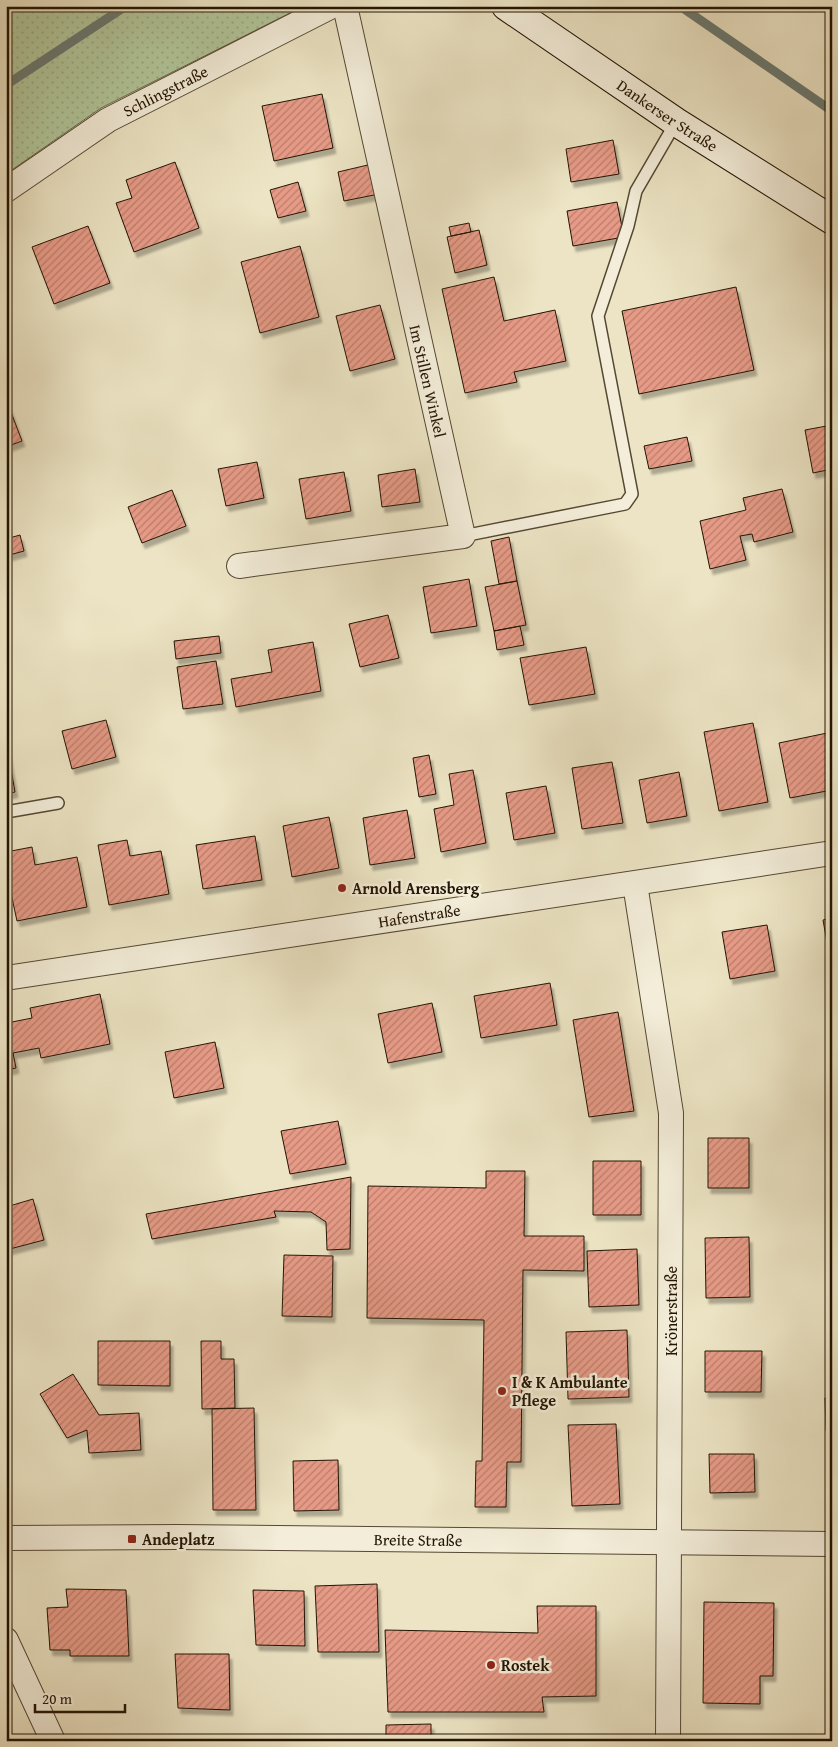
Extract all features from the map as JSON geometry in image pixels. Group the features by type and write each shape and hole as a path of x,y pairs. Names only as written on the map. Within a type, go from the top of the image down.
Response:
{"main road":[{"name":"Dankerser Straße","path":"506,6 676,122 832,220"}],"street":[{"name":"Schlingstraße","path":"6,190 108,120 332,6"},
{"name":"Im Stillen Winkel","path":"345,6 463,536"},
{"path":"239,566 463,536"},
{"name":"Hafenstraße","path":"6,978 832,853"},
{"name":"Krönerstraße","path":"635,884 671,1113 668,1741"},
{"name":"Breite Straße","path":"6,1538 177,1537 832,1544"},
{"path":"6,1640 53,1741"}],"lane":[{"path":"463,536 625,504 629,500 632,494 631,486 598,316 628,226 636,191 676,122"},
{"path":"6,812 58,803"}],"green space":[{"path":"6,6 304,6 101,108 6,174"}],"building":[{"path":"322,94 333,148 274,161 262,106"},
{"path":"613,140 619,174 571,182 566,149"},
{"path":"175,162 199,228 134,252 116,203 132,198 126,180"},
{"path":"372,164 379,194 344,201 338,172"},
{"path":"298,182 306,211 278,218 270,190"},
{"path":"617,202 624,237 573,246 567,211"},
{"path":"469,223 471,232 451,236 449,227"},
{"path":"88,226 110,283 54,304 32,247"},
{"path":"479,230 487,265 455,273 447,237"},
{"path":"300,246 319,317 260,333 241,262"},
{"path":"494,277 504,321 555,310 566,361 514,372 517,382 465,393 442,289"},
{"path":"736,287 754,370 639,394 622,311"},
{"path":"380,305 395,359 350,371 336,316"},
{"path":"6,399 22,441 6,447"},
{"path":"832,425 832,469 813,473 805,430"},
{"path":"687,437 692,461 649,469 644,446"},
{"path":"257,462 264,498 226,506 218,469"},
{"path":"415,469 420,502 382,507 378,475"},
{"path":"344,472 351,511 306,519 299,479"},
{"path":"782,489 793,532 754,542 752,534 740,536 746,560 710,569 700,521 746,510 743,498"},
{"path":"172,490 186,526 142,543 128,507"},
{"path":"20,535 24,551 6,556 6,539"},
{"path":"509,537 517,581 499,584 491,541"},
{"path":"469,579 477,626 431,633 423,587"},
{"path":"517,581 526,625 494,631 485,587"},
{"path":"388,615 399,658 360,667 349,624"},
{"path":"520,626 524,645 497,650 494,631"},
{"path":"219,636 221,653 176,659 174,641"},
{"path":"313,642 321,691 236,707 231,679 272,672 268,650"},
{"path":"586,647 595,694 529,705 520,658"},
{"path":"216,661 223,704 183,709 177,667"},
{"path":"106,720 116,757 72,769 62,731"},
{"path":"753,723 768,802 719,811 704,732"},
{"path":"832,732 832,790 790,798 779,743"},
{"path":"6,741 15,792 6,794"},
{"path":"429,755 436,794 419,797 413,758"},
{"path":"612,762 623,823 582,829 572,768"},
{"path":"473,770 486,843 441,852 434,809 454,805 449,774"},
{"path":"679,772 687,816 647,823 639,780"},
{"path":"546,786 555,833 514,840 506,793"},
{"path":"407,810 415,858 370,865 363,818"},
{"path":"329,817 339,868 292,877 283,826"},
{"path":"255,836 262,880 203,889 196,845"},
{"path":"127,840 130,856 161,851 169,894 109,905 98,845"},
{"path":"32,847 35,865 77,857 87,907 17,921 6,870 6,852"},
{"path":"832,918 832,965 831,965 823,920"},
{"path":"767,925 775,971 730,979 722,932"},
{"path":"550,983 557,1025 481,1038 474,996"},
{"path":"100,994 110,1044 41,1058 39,1048 13,1053 16,1068 6,1070 6,1019 7,1023 32,1018 30,1008"},
{"path":"432,1003 442,1052 388,1063 378,1014"},
{"path":"618,1012 634,1111 589,1117 573,1020"},
{"path":"215,1042 224,1088 174,1098 165,1052"},
{"path":"338,1121 346,1164 290,1174 281,1131"},
{"path":"708,1138 749,1138 749,1188 708,1188"},
{"path":"593,1161 641,1161 641,1215 593,1215"},
{"name":"I & K Ambulante Pflege","path":"486,1171 525,1171 524,1236 584,1236 584,1271 523,1270 521,1462 507,1462 506,1507 475,1507 476,1461 482,1461 484,1320 367,1318 368,1186 486,1188"},
{"path":"351,1177 350,1249 327,1250 326,1222 311,1212 274,1211 276,1217 152,1239 146,1214"},
{"path":"33,1199 44,1240 6,1250 6,1207"},
{"path":"749,1237 750,1297 706,1298 705,1238"},
{"path":"637,1249 639,1305 589,1307 587,1251"},
{"path":"284,1255 333,1256 332,1317 282,1316"},
{"path":"627,1330 629,1397 568,1399 566,1332"},
{"path":"98,1341 170,1341 170,1386 98,1385"},
{"path":"201,1341 221,1341 221,1359 234,1359 235,1408 202,1409"},
{"path":"705,1351 762,1351 761,1392 705,1392"},
{"path":"73,1374 99,1415 139,1413 141,1450 89,1453 87,1430 67,1438 40,1394"},
{"path":"832,1397 832,1431 826,1431 825,1398"},
{"path":"254,1408 256,1510 213,1510 212,1409"},
{"path":"616,1424 620,1504 572,1506 568,1425"},
{"path":"828,1452 832,1452 832,1504 828,1504"},
{"path":"709,1454 754,1454 755,1492 710,1493"},
{"path":"338,1460 339,1510 294,1511 293,1461"},
{"path":"377,1584 379,1652 318,1652 315,1586"},
{"path":"66,1589 126,1590 129,1656 70,1656 70,1650 50,1650 47,1608 68,1607"},
{"path":"253,1590 304,1591 305,1646 256,1645"},
{"path":"829,1601 832,1601 832,1695 828,1695"},
{"path":"704,1602 774,1603 773,1676 760,1676 760,1704 703,1703"},
{"name":"Rostek","path":"537,1606 596,1606 596,1696 542,1697 544,1712 388,1712 385,1630 538,1633"},
{"path":"175,1654 229,1654 230,1710 178,1708"},
{"path":"431,1724 431,1741 386,1741 386,1725"}],"waterway":[{"path":"6,85 126,6"},
{"path":"680,6 832,111"}],"place":[{"name":"Arnold Arensberg","path":"342,888"},
{"name":"I & K Ambulante Pflege","path":"502,1391"},
{"name":"Andeplatz","path":"132,1539"},
{"name":"Rostek","path":"491,1665"}]}
